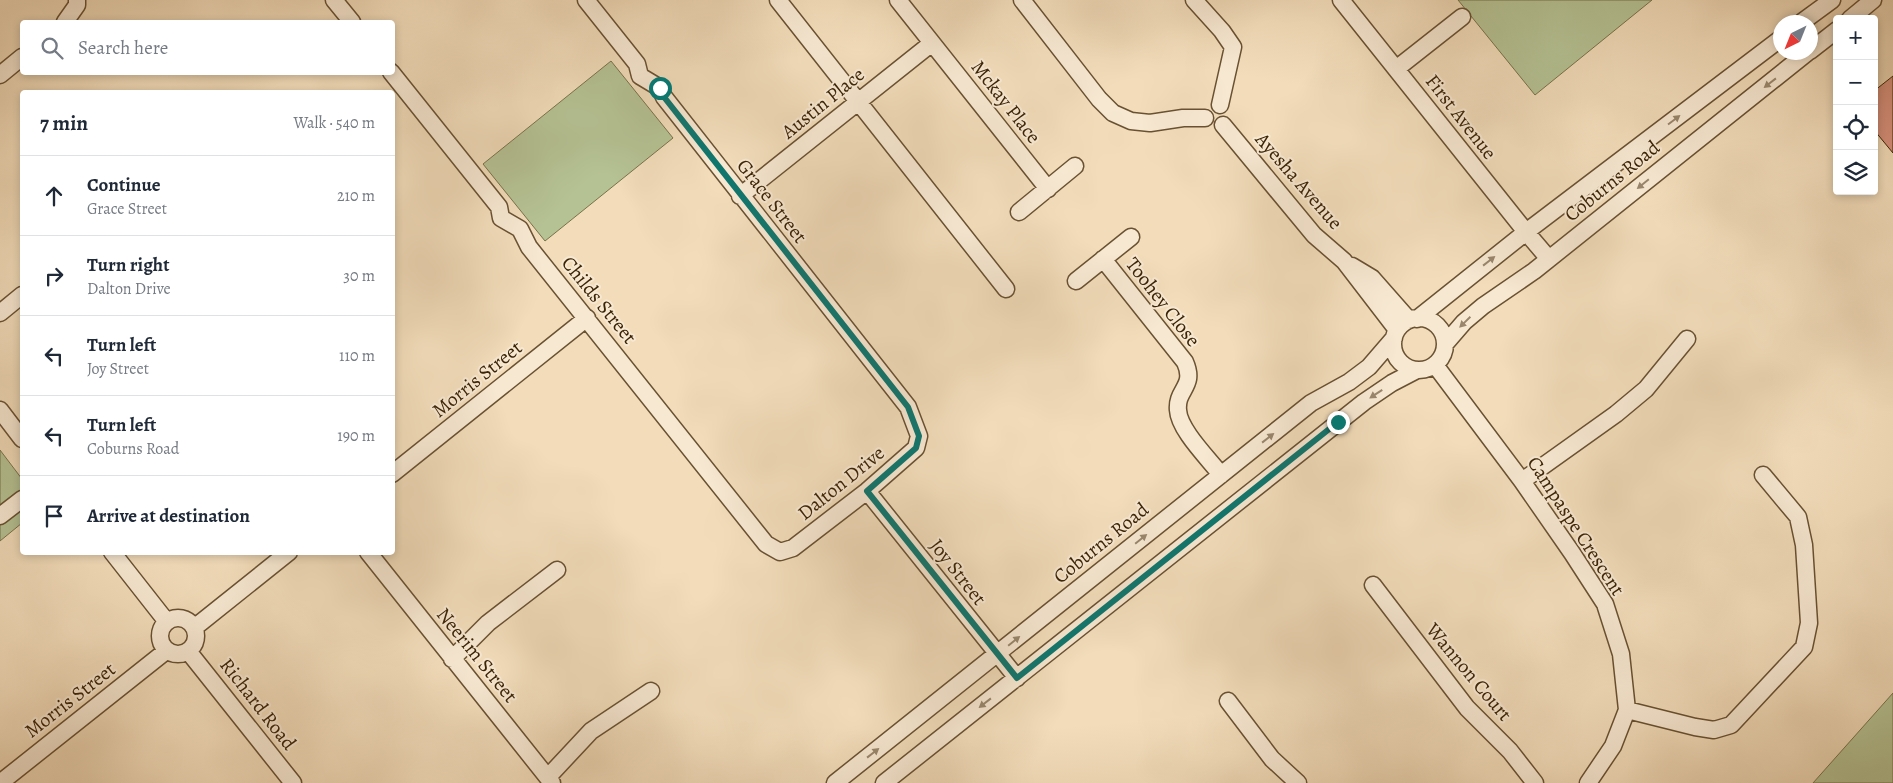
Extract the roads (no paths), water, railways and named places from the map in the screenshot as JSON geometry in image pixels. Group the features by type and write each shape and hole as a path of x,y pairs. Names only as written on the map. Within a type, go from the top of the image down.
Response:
{"street":[{"path":"66,20 77,5 77,0"},
{"path":"334,0 350,20"},
{"name":"Grace Street","path":"586,0 637,64 640,76 660,88 664,97 740,196 908,407 919,436"},
{"path":"778,0 1006,289"},
{"name":"Mckay Place","path":"898,0 1048,189"},
{"name":"Ayesha Avenue","path":"1022,0 1099,99 1113,112 1132,121 1150,124 1183,118 1205,118 1206,122 1212,127 1216,128 1223,125 1314,235 1344,261 1372,278 1404,327"},
{"path":"1194,0 1222,31 1233,47 1220,105"},
{"name":"First Avenue","path":"1341,0 1549,259"},
{"path":"1812,15 1832,0"},
{"path":"1855,15 1873,0"},
{"path":"1396,69 1462,17"},
{"name":"Coburns Road","path":"1818,45 1833,33"},
{"name":"Austin Place","path":"740,196 932,43"},
{"name":"Coburns Road","path":"834,783 1311,403 1349,382 1369,367 1404,327 1773,44"},
{"path":"0,75 20,59"},
{"name":"Coburns Road","path":"1445,344 1464,322 1483,306 1549,259 1799,60"},
{"name":"Childs Street","path":"394,75 499,207 501,218 520,229 530,247 766,544 780,552"},
{"path":"1205,118 1206,111 1210,106 1220,105 1226,109 1228,116 1223,125"},
{"path":"1019,212 1075,166"},
{"name":"Toohey Close","path":"1076,281 1131,237"},
{"name":"Toohey Close","path":"1102,259 1185,362 1189,371 1189,380 1180,396 1178,405 1181,422 1221,475"},
{"path":"0,313 20,297"},
{"name":"Morris Street","path":"395,472 587,318"},
{"path":"1433,323 1439,328 1445,344 1444,352 1435,365 1423,370 1417,370 1408,368 1401,363 1393,347 1404,327 1433,323"},
{"path":"1522,481 1616,414 1646,389 1687,339"},
{"name":"Campaspe Crescent","path":"1435,365 1522,481 1605,604 1621,654 1628,710 1613,746 1588,783"},
{"path":"884,783 1364,402 1417,370"},
{"path":"0,410 20,436"},
{"name":"Dalton Drive","path":"780,552 793,548 867,491 916,448 919,436"},
{"path":"1628,710 1714,730 1731,725 1804,647 1809,622 1804,545 1798,517 1763,475"},
{"name":"Joy Street","path":"867,491 1017,678"},
{"path":"0,516 20,501"},
{"path":"114,555 166,622"},
{"path":"194,628 285,555"},
{"name":"Neerim Street","path":"370,555 550,780"},
{"path":"452,659 488,623 557,570"},
{"name":"Wannon Court","path":"1373,585 1468,708 1510,751 1535,783"},
{"path":"179,618 185,620 194,628 196,640 188,651 176,655 166,651 160,640 160,634 166,622 179,618"},
{"name":"Morris Street","path":"0,783 166,651"},
{"name":"Richard Road","path":"188,651 293,783"},
{"path":"550,780 590,731 652,691"},
{"path":"1228,701 1272,759 1298,783"}]}
